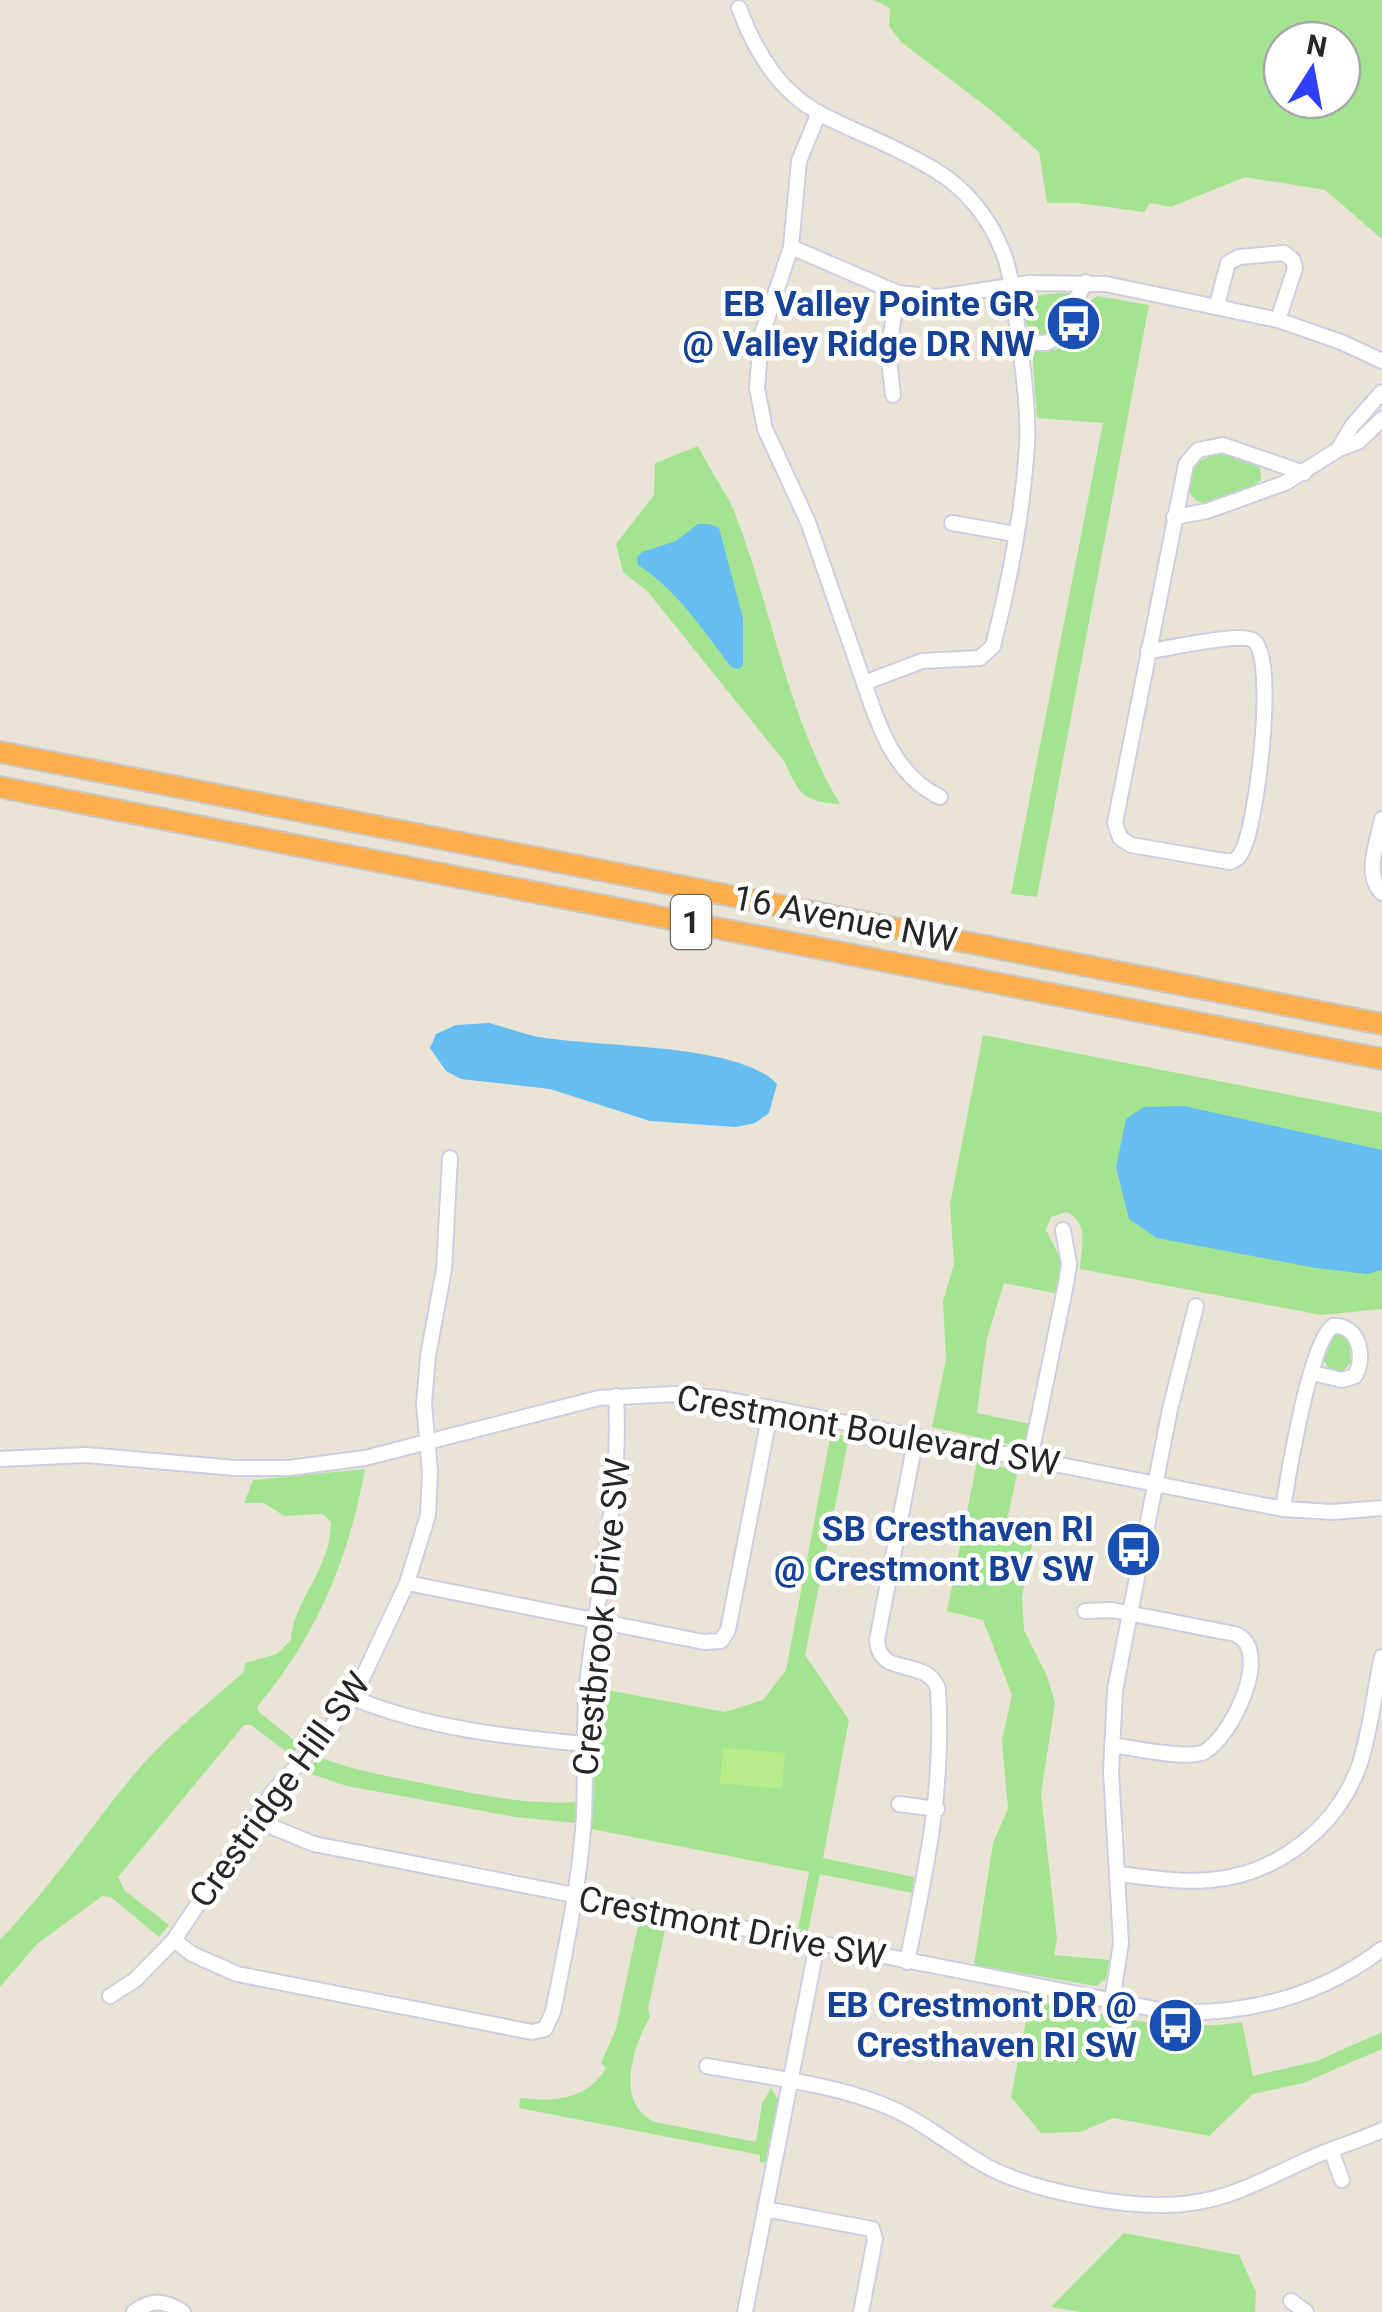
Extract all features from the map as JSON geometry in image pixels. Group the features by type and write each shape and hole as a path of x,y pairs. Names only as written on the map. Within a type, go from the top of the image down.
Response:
{"highway":[{"name":"16 Avenue NW","path":"0,752 1382,1024"},
{"name":"16 Avenue NW","path":"0,787 1382,1059"}],"street":[{"path":"739,8 765,64 794,96 818,115 918,161 956,185 986,219 1002,248 1011,284 1027,443 1015,534 990,651 975,659 943,658 910,664 864,683"},
{"path":"818,115 799,161 791,247 761,337 757,368 759,406 774,455 808,522 886,741 908,776 940,797"},
{"path":"791,247 898,292 939,297 1011,284 1086,282 1218,305 1278,320 1382,361"},
{"path":"1218,305 1228,262 1284,252 1295,268 1278,320"},
{"path":"1019,342 1046,343 1062,335 1086,282"},
{"path":"893,395 888,351 898,292"},
{"path":"1339,449 1352,426 1382,392"},
{"path":"1174,517 1246,498 1304,473 1339,449 1358,442 1382,419"},
{"path":"1148,651 1242,636 1261,649 1265,704 1262,746 1244,847 1233,860 1219,862 1131,845 1116,832 1115,823 1148,651 1174,517 1186,464 1204,447 1222,445 1304,473"},
{"path":"952,523 1015,534"},
{"path":"1382,818 1372,872 1373,882 1382,893"},
{"name":"Crestridge Hill SW","path":"110,1996 135,1980 174,1940 253,1819 353,1698 407,1583 428,1515 426,1381 444,1269 450,1158"},
{"path":"1030,1460 1068,1280 1064,1230"},
{"path":"1112,2002 1121,1944 1112,1745 1115,1690 1154,1484 1196,1306"},
{"path":"1283,1508 1298,1425 1313,1373"},
{"name":"Crestmont Boulevard SW","path":"0,1459 86,1455 236,1468 290,1468 352,1460 583,1401 616,1396 688,1395 1283,1508 1333,1512 1382,1508"},
{"name":"Crestbrook Drive SW","path":"174,1940 214,1966 237,1974 539,2032 545,2029 553,2012 575,1897 584,1814 594,1622 614,1508 619,1442 616,1396"},
{"path":"407,1583 594,1622 704,1642 720,1641 728,1630 770,1408"},
{"path":"907,1962 937,1808 940,1747 936,1682 927,1672 887,1662 877,1646 916,1437"},
{"path":"1086,1611 1129,1613 1241,1636 1251,1647 1252,1658 1238,1709 1215,1743 1202,1753 1112,1745"},
{"path":"1117,1874 1191,1881 1226,1878 1275,1862 1308,1839 1334,1811 1355,1775 1366,1741 1382,1657"},
{"path":"353,1698 390,1712 455,1727 585,1744"},
{"path":"899,1804 937,1808"},
{"name":"Crestmont Drive SW","path":"253,1819 314,1844 1112,2002 1196,2013 1262,2006 1335,1978 1382,1948"},
{"path":"745,2312 818,1945"},
{"path":"708,2066 886,2106 1014,2178 1115,2201 1158,2205 1211,2200 1265,2182 1382,2130"},
{"path":"1331,2150 1342,2180"},
{"path":"765,2209 872,2229 876,2239 861,2312"},
{"path":"1291,2301 1306,2312"},
{"path":"134,2312 152,2302 162,2302 183,2312"}],"green space":[{"path":"874,0 1382,0 1382,239 1325,190 1245,177 1171,207 1150,203 1144,212 1047,203 1039,152 901,42 889,26 890,8"},
{"path":"1069,293 1056,331 1031,335 1024,311 1030,299"},
{"path":"1097,296 1149,305 1037,897 1011,894 1103,423 1037,418 1032,350 1055,350 1069,343 1081,309"},
{"path":"698,446 734,511 794,701 840,804 818,801 799,789 784,761 648,592 623,572 616,544 654,495 655,463"},
{"path":"1218,453 1254,463 1260,468 1261,480 1251,488 1204,503 1197,501 1188,492 1195,463"},
{"path":"983,1035 1382,1113 1382,1309 1321,1315 1080,1269 1081,1230 1067,1212 1051,1217 1046,1230 1062,1262 1059,1294 1004,1283 987,1338 977,1413 1030,1424 1025,1441 1012,1445 932,1427 946,1360 943,1301 954,1264 950,1204"},
{"path":"1338,1332 1349,1339 1351,1362 1343,1371 1330,1370 1323,1360 1330,1337"},
{"path":"831,1433 849,1437 805,1655 849,1720 823,1858 914,1877 912,1893 820,1874 808,1931 798,1929 809,1872 592,1829 594,1715 596,1688 725,1712 763,1700 786,1670"},
{"path":"977,1462 1018,1470 1008,1516 1013,1525 1035,1529 1022,1597 1024,1630 1047,1676 1055,1703 1041,1794 1057,1939 1054,1955 1109,1960 1106,1979 1096,1986 974,1965 993,1843 1008,1809 1002,1740 1012,1695 983,1620 947,1611"},
{"path":"365,1469 349,1535 327,1595 297,1652 257,1707 300,1745 291,1755 251,1725 244,1725 118,1877 125,1891 169,1925 159,1937 111,1897 102,1896 37,1944 0,1987 0,1940 131,1778 171,1736 244,1672 245,1663 277,1654 291,1640 298,1611 325,1555 331,1522 323,1514 284,1516 264,1503 244,1503 253,1480"},
{"path":"723,1748 785,1753 782,1789 720,1783"},
{"path":"319,1757 372,1773 482,1795 575,1802 577,1820 574,1823 516,1817 347,1786 305,1772"},
{"path":"639,1921 666,1926 648,2008 650,2017 633,2058 631,2089 635,2102 642,2114 655,2122 756,2142 762,2104 771,2088 779,2101 766,2163 760,2162 760,2155 519,2108 520,2098 558,2099 580,2093 606,2068 601,2063 616,2029"},
{"path":"1030,2000 1162,2024 1242,2022 1253,2076 1317,2061 1382,2032 1382,2049 1303,2083 1253,2094 1209,2136 1113,2118 1081,2132 1041,2133 1011,2097"},
{"path":"1124,2233 1239,2255 1256,2292 1255,2312 1080,2312 1051,2307"}],"water":[{"path":"698,524 719,528 743,618 743,666 738,669 731,667 677,599 638,565 637,557 642,552 676,541"},
{"path":"489,1023 560,1040 663,1049 731,1060 758,1070 777,1084 769,1113 755,1123 736,1127 650,1121 550,1089 461,1079 446,1071 430,1048 436,1034 456,1025"},
{"path":"1184,1106 1382,1150 1382,1270 1367,1274 1316,1268 1157,1238 1129,1219 1116,1167 1126,1119 1144,1107"}],"place":[{"name":"EB Valley Pointe GR @ Valley Ridge DR NW","path":"1074,324"},
{"name":"SB Cresthaven RI @ Crestmont BV SW","path":"1133,1549"},
{"name":"EB Crestmont DR @ Cresthaven RI SW","path":"1176,2025"}]}
